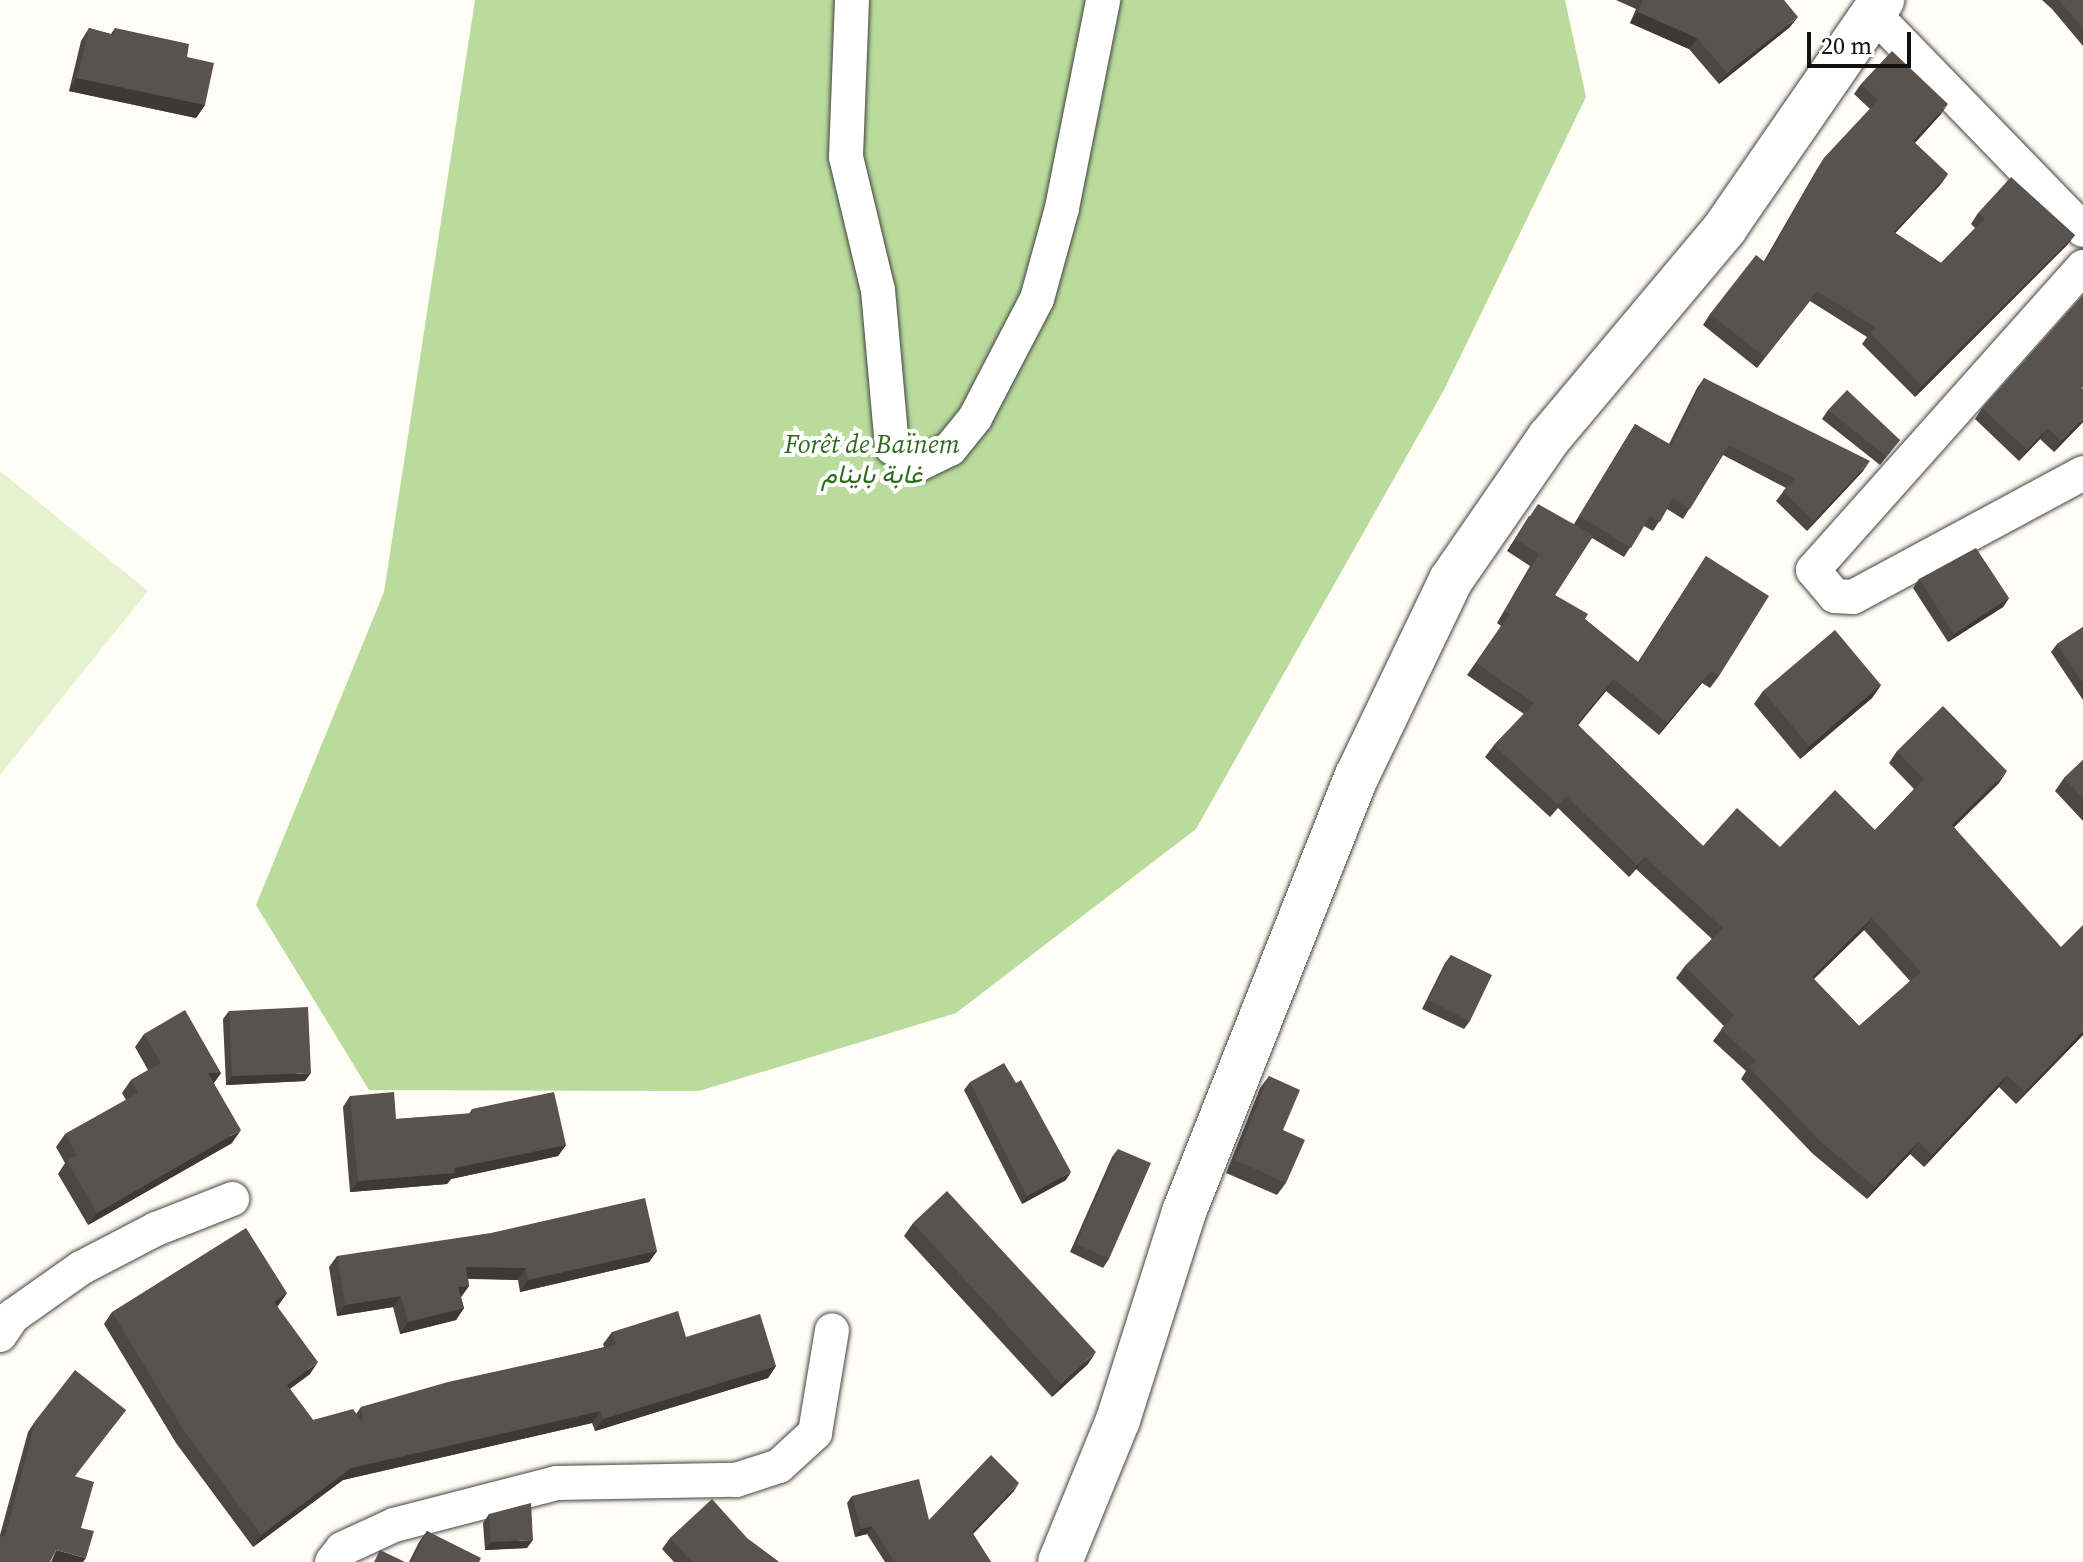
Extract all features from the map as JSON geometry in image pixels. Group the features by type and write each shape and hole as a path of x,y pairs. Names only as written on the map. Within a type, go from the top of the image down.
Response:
{"street":[{"path":"852,0 846,157 878,290 892,447 917,465 950,449 975,418 1037,299 1062,208 1103,0"},
{"path":"1060,1562 1118,1420 1184,1212 1345,805 1451,580 1549,438 1725,228 1877,6 2083,230"},
{"path":"2083,267 1813,570 1835,596 1853,597 2083,473"},
{"path":"0,1335 13,1316 81,1268 156,1229 232,1199"},
{"path":"332,1562 342,1549 394,1525 556,1483 736,1480 779,1466 815,1433 832,1330"}],"green space":[{"name":"Forêt de Baïnem غابة باينام","path":"475,0 1565,0 1586,97 1444,390 1196,829 956,1013 699,1091 369,1090 256,905 384,592"},
{"path":"0,471 148,591 0,775"}],"building":[{"path":"1643,0 1784,0 1798,17 1727,73 1697,38 1638,12"},
{"path":"2059,0 2083,0 2083,29"},
{"path":"89,28 114,35 115,28 189,44 187,57 214,63 205,105 77,78"},
{"path":"1892,51 1948,104 1913,141 1948,174 1894,232 1941,263 1985,219 1978,213 2011,177 2075,235 1922,386 1870,333 1875,327 1817,291 1765,357 1710,314 1756,255 1765,262 1824,158 1878,100 1861,84"},
{"path":"2083,295 2083,419 2061,441 2048,428 2027,450 1982,408"},
{"path":"1704,378 1870,461 1814,521 1783,491 1795,479 1729,445 1690,509 1673,498 1660,522 1650,516 1631,548 1579,516 1635,424 1671,445"},
{"path":"1847,390 1900,440 1886,456 1828,410"},
{"path":"1538,504 1593,535 1555,595 1588,614 1585,619 1639,663 1706,556 1769,596 1719,676 1711,671 1667,723 1614,679 1577,724 1703,846 1737,808 1780,847 1835,790 1875,830 1924,779 1897,751 1943,706 2007,771 1952,825 2061,947 2083,925 2083,1031 2025,1092 2007,1075 1932,1155 1918,1142 1875,1187 1821,1142 1749,1067 1756,1061 1721,1029 1734,1015 1685,966 1723,928 1645,857 1637,865 1566,796 1558,805 1494,745 1534,703 1476,663 1510,614 1505,611 1539,554 1515,539","holes":["1872,918 1921,972 1859,1026 1812,977"]},
{"path":"1976,548 2009,598 1954,634 1919,579"},
{"path":"2083,627 2083,683 2057,644"},
{"path":"1835,630 1881,685 1809,746 1763,691"},
{"path":"2083,760 2083,798 2064,778"},
{"path":"1451,955 1492,975 1470,1021 1428,1000"},
{"path":"308,1007 311,1073 232,1076 229,1011"},
{"path":"185,1010 221,1073 208,1073 241,1130 97,1213 67,1161 77,1155 65,1134 138,1093 131,1080 161,1063 144,1034"},
{"path":"1004,1063 1016,1083 1021,1080 1071,1172 1027,1196 970,1082"},
{"path":"1269,1076 1300,1090 1283,1130 1305,1140 1286,1183 1235,1160"},
{"path":"394,1092 396,1119 473,1113 472,1109 554,1092 566,1145 454,1168 455,1173 358,1181 350,1096"},
{"path":"1118,1149 1151,1163 1109,1259 1076,1244"},
{"path":"947,1191 1096,1352 1061,1384 913,1223"},
{"path":"645,1198 657,1251 528,1280 526,1268 466,1267 469,1286 458,1287 464,1308 408,1322 401,1296 345,1305 337,1256 491,1233"},
{"path":"246,1228 287,1293 274,1302 318,1362 287,1385 313,1420 353,1409 363,1423 361,1407 448,1382 616,1345 612,1332 678,1311 686,1337 760,1314 776,1366 603,1419 601,1411 351,1468 261,1535 184,1431 112,1312"},
{"path":"75,1370 126,1410 74,1476 94,1482 81,1528 94,1531 86,1558 56,1550 50,1562 0,1562 0,1535 5,1537 36,1420"},
{"path":"991,1455 1019,1483 972,1532 991,1562 895,1562 872,1526 861,1529 852,1496 919,1479 929,1520"},
{"path":"712,1499 748,1539 779,1562 692,1562 670,1538"},
{"path":"531,1503 533,1540 491,1542 489,1514"},
{"path":"427,1531 481,1558 479,1562 412,1562"},
{"path":"380,1550 405,1562 374,1562"}]}
